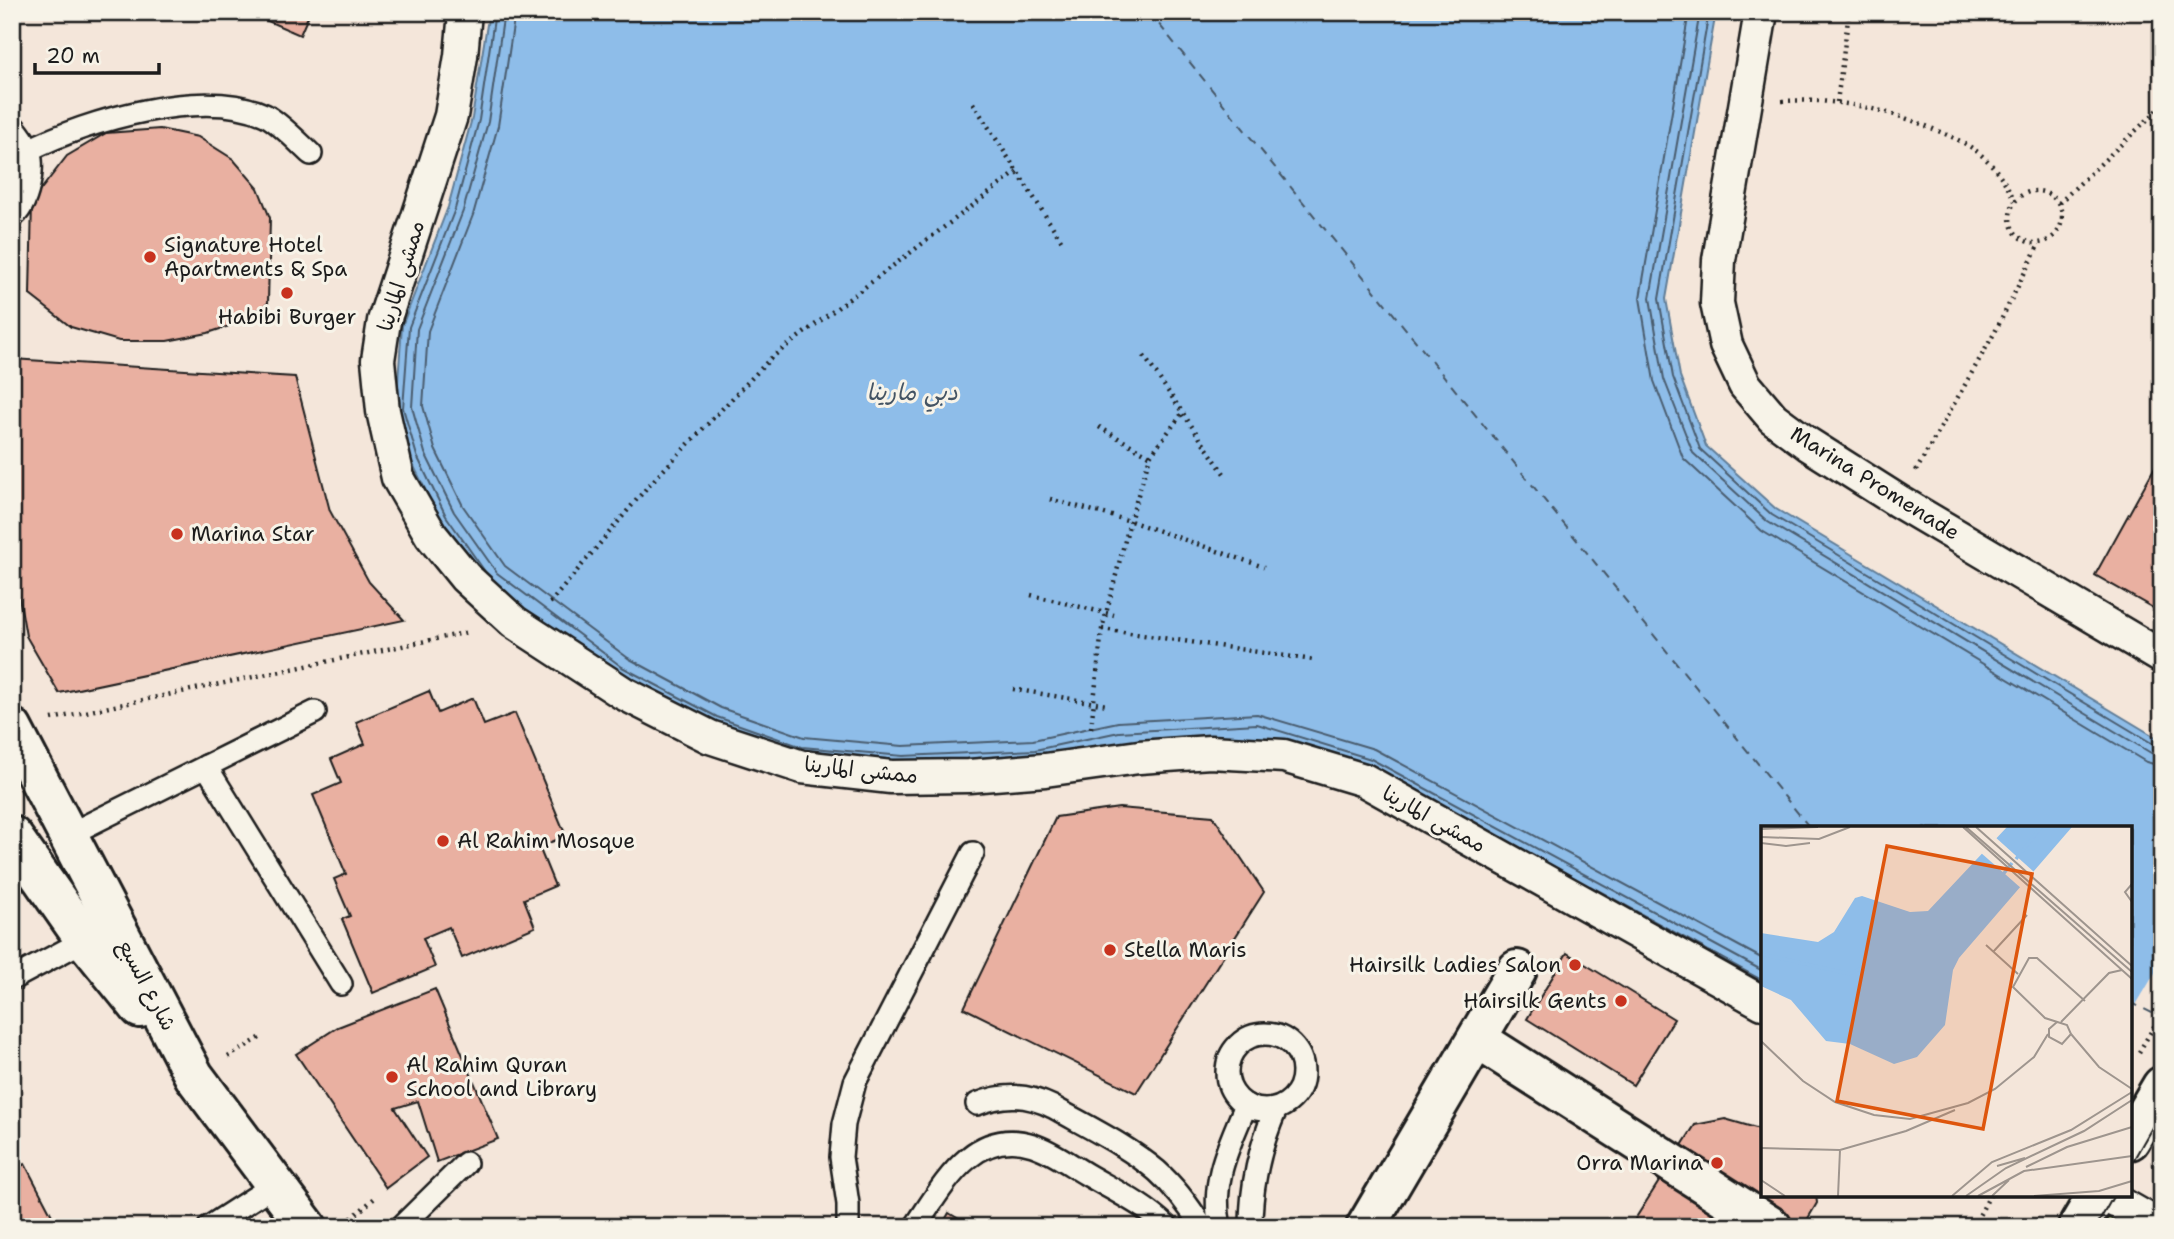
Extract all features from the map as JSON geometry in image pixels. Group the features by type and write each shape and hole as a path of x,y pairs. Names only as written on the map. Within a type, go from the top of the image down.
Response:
{"street":[{"name":"ممشى المارينا","path":"464,12 461,56 451,116 384,321 378,360 383,411 398,478 431,535 465,577 514,622 623,693 710,737 802,766 891,778 969,776 1045,771 1139,757 1210,752 1284,756 1364,780 1761,1002"},
{"name":"Marina Promenade","path":"1761,12 1719,260 1717,303 1726,345 1745,385 1773,418 1808,444 2162,657"},
{"name":"شارع السبع","path":"26,725 68,835 194,1076 307,1227"},
{"path":"12,836 85,940 194,1076"},
{"path":"1366,1227 1517,970"},
{"path":"1477,1039 1772,1227"},
{"path":"2132,1137 2162,1086"},
{"path":"2078,1227 2096,1197"},
{"path":"2108,1197 2161,1227"}],"lane":[{"path":"29,150 82,127 109,119 174,107 225,105 267,116 311,154"},
{"path":"12,127 29,150 31,177 23,204 12,217"},
{"path":"68,835 315,712"},
{"path":"206,766 341,984"},
{"path":"848,1227 848,1203 841,1157 844,1124 855,1082 973,853"},
{"path":"12,979 85,940"},
{"path":"1270,1034 1283,1039 1295,1048 1302,1062 1298,1090 1289,1102 1276,1109 1261,1110 1246,1105 1234,1095 1228,1082 1232,1053 1242,1042 1255,1035 1270,1034"},
{"path":"977,1104 992,1098 1016,1096 1039,1100 1053,1107 1136,1155 1157,1171 1177,1191 1202,1227"},
{"path":"1220,1227 1216,1194 1219,1174 1246,1105"},
{"path":"1251,1227 1254,1177 1266,1130 1276,1109"},
{"path":"915,1227 961,1163 982,1149 1007,1143 1021,1143 1045,1150 1124,1196 1167,1227"},
{"path":"401,1227 466,1163"},
{"path":"209,1227 274,1185"}],"path":[{"path":"1837,102 1849,12"},
{"path":"1745,104 1806,99 1874,108 1910,119 1963,142 1980,154 2006,183 2015,201"},
{"path":"973,103 1063,243"},
{"path":"2059,204 2162,106"},
{"path":"545,609 649,485 771,358 1021,169"},
{"path":"2030,192 2046,193 2059,204 2063,221 2055,237 2039,244 2029,243 2013,230 2010,221 2015,201 2030,192"},
{"path":"1898,500 1995,332 2039,244"},
{"path":"1144,356 1225,475"},
{"path":"1091,729 1102,629 1130,521 1150,456 1184,411"},
{"path":"1099,427 1150,456"},
{"path":"1050,499 1130,521 1264,567"},
{"path":"1031,595 1115,615"},
{"path":"26,725 514,622"},
{"path":"1102,629 1313,660"},
{"path":"1013,689 1107,705"},
{"path":"2137,1056 2162,1013"},
{"path":"341,1227 377,1196"},
{"path":"1973,1227 1989,1197"}],"green space":[{"path":"2071,1197 2082,1197 2134,1227 2054,1227"}],"water":[{"name":"دبي مارينا","path":"489,12 1716,12 1666,299 1680,376 1706,446 1776,509 2162,741 2162,1216 2132,1196 2132,826 1761,826 1761,988 1257,740 1037,766 798,763 614,681 486,584 440,520 410,458 396,409 402,326 448,207 472,118"}],"pier":[{"path":"2162,961 2162,1220 2132,1197 2132,1012"}],"building":[{"path":"247,12 310,12 300,35"},
{"name":"Signature Hotel Apartments & Spa","path":"160,129 198,137 233,159 258,188 270,218 268,303 244,321 208,333 167,341 119,341 71,327 30,295 32,201 67,156 106,133"},
{"name":"Marina Star","path":"12,359 295,377 330,511 369,582 404,620 59,693 26,636 12,557"},
{"path":"2162,454 2162,613 2095,575"},
{"name":"Al Rahim Mosque","path":"429,691 438,713 473,698 484,725 515,713 566,836 539,847 555,886 524,899 535,927 462,958 449,927 423,938 435,967 373,993 342,919 350,916 334,879 346,874 313,795 341,783 331,759 365,744 356,722"},
{"name":"Stella Maris","path":"1119,808 1213,816 1264,892 1136,1093 964,1008 1056,817"},
{"path":"1567,953 1674,1019 1633,1085 1527,1019"},
{"name":"Al Rahim Quran School and Library","path":"435,989 498,1139 437,1162 418,1101 395,1108 427,1157 386,1188 296,1054 338,1027"},
{"name":"Orra Marina","path":"1725,1119 1761,1129 1761,1197 1816,1197 1817,1203 1803,1227 1630,1227 1695,1125"},
{"path":"25,1164 58,1227 12,1227 12,1171"},
{"path":"949,1213 972,1227 941,1227"}],"ferry route":[{"path":"1149,12 1808,826"},
{"path":"2132,1003 2162,1018"}],"tram line":[{"path":"2132,1162 2162,1110"},
{"path":"2096,1227 2113,1197"}],"place":[{"name":"Signature Hotel Apartments & Spa","path":"150,257"},
{"name":"Habibi Burger","path":"287,293"},
{"name":"Marina Star","path":"177,534"},
{"name":"Al Rahim Mosque","path":"443,841"},
{"name":"Stella Maris","path":"1110,950"},
{"name":"Hairsilk Ladies Salon","path":"1575,965"},
{"name":"Hairsilk Gents","path":"1621,1001"},
{"name":"Al Rahim Quran School and Library","path":"392,1077"},
{"name":"Orra Marina","path":"1717,1163"}]}
